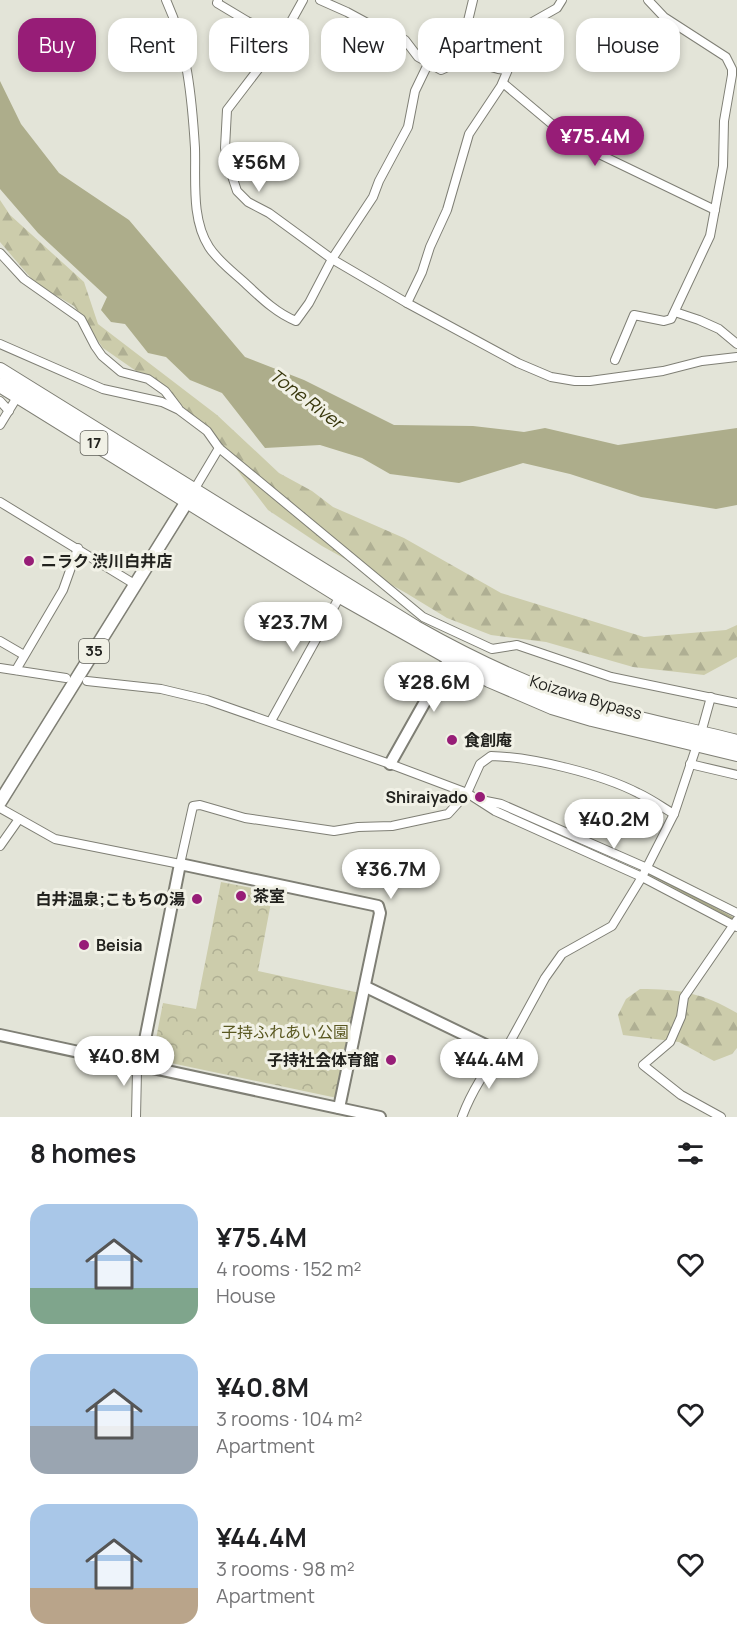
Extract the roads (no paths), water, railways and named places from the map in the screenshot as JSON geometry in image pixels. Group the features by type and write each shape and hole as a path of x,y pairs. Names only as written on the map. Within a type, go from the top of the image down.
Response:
{"highway":[{"name":"Koizawa Bypass","path":"0,370 21,391 416,628 452,653"},
{"name":"Koizawa Bypass","path":"0,385 21,391"},
{"name":"Koizawa Bypass","path":"191,495 340,596 452,653 560,695 699,739 737,754"},
{"name":"Koizawa Bypass","path":"699,739 737,742"}],"main road":[{"name":"35","path":"0,802 191,495"}],"street":[{"path":"166,0 174,16 181,42 190,94 196,196 200,222 209,247 276,310 296,321 309,303 332,259 373,197 408,127 416,91 425,72"},
{"path":"218,0 218,3 242,18"},
{"path":"293,18 303,0"},
{"path":"320,0 405,40 418,57"},
{"path":"469,18 473,0"},
{"path":"539,18 557,8 562,0"},
{"path":"615,360 634,315 668,321 675,312 705,249 710,236 723,166 724,121 735,68 726,57 664,17 648,0"},
{"path":"256,72 227,110 225,148 237,191 248,202 269,213 332,259 406,303 518,363 540,373 568,380 598,380 737,357"},
{"path":"406,303 423,272 430,247 447,210 469,135 503,82 506,72"},
{"path":"503,82 572,141 715,210"},
{"path":"0,253 24,279 81,319 102,356 121,372 148,379 165,391 179,410"},
{"path":"675,312 719,329 737,344"},
{"path":"0,344 103,389 162,402 179,410 207,431 219,448 423,616 449,630 492,649 517,645 611,677 737,703"},
{"path":"0,424 21,391"},
{"path":"0,401 9,411"},
{"path":"191,495 219,448"},
{"path":"0,502 136,585"},
{"path":"16,670 63,590 78,548"},
{"path":"271,721 340,596"},
{"path":"0,640 24,655"},
{"path":"390,764 452,653"},
{"path":"0,668 66,678"},
{"path":"87,681 161,689 207,700 271,721 467,793 495,811 532,828 645,872 737,913"},
{"path":"462,1117 480,1079 499,1055 505,1051 545,978 562,954 612,926 645,872 674,814 711,697"},
{"path":"136,1117 136,1071 140,1065 193,806 245,818 334,831 358,827 392,826 448,814 467,793 484,759 491,756 502,756 549,764 613,782 639,793 674,814"},
{"path":"690,764 737,775"},
{"path":"0,808 55,839 378,906 380,914 366,987 339,1108"},
{"path":"0,846 18,818"},
{"path":"645,872 736,924 684,997 681,1017 670,1042 643,1065 681,1095 721,1117"},
{"path":"366,987 494,1049 499,1055"},
{"path":"0,1035 380,1117"}],"water":[{"name":"Tone River","path":"0,81 21,124 59,173 129,220 245,357 304,380 394,425 473,426 524,432 545,428 618,445 737,428 737,505 716,509 641,497 570,474 523,463 459,483 390,474 362,458 320,445 265,448 222,393 190,380 166,357 148,353 125,324 111,322 101,310 107,297 38,233 0,189"}],"waterway":[{"path":"500,808 536,823"},
{"path":"646,872 736,920"}],"place":[{"name":"ニラク 渋川白井店","path":"29,561"},
{"name":"食創庵","path":"452,740"},
{"name":"Shiraiyado","path":"480,797"},
{"name":"茶室","path":"241,896"},
{"name":"白井温泉;こもちの湯","path":"197,899"},
{"name":"Beisia","path":"84,945"},
{"name":"子持社会体育館","path":"391,1060"}],"park label":[{"name":"子持ふれあい公園","path":"285,1032"}]}
